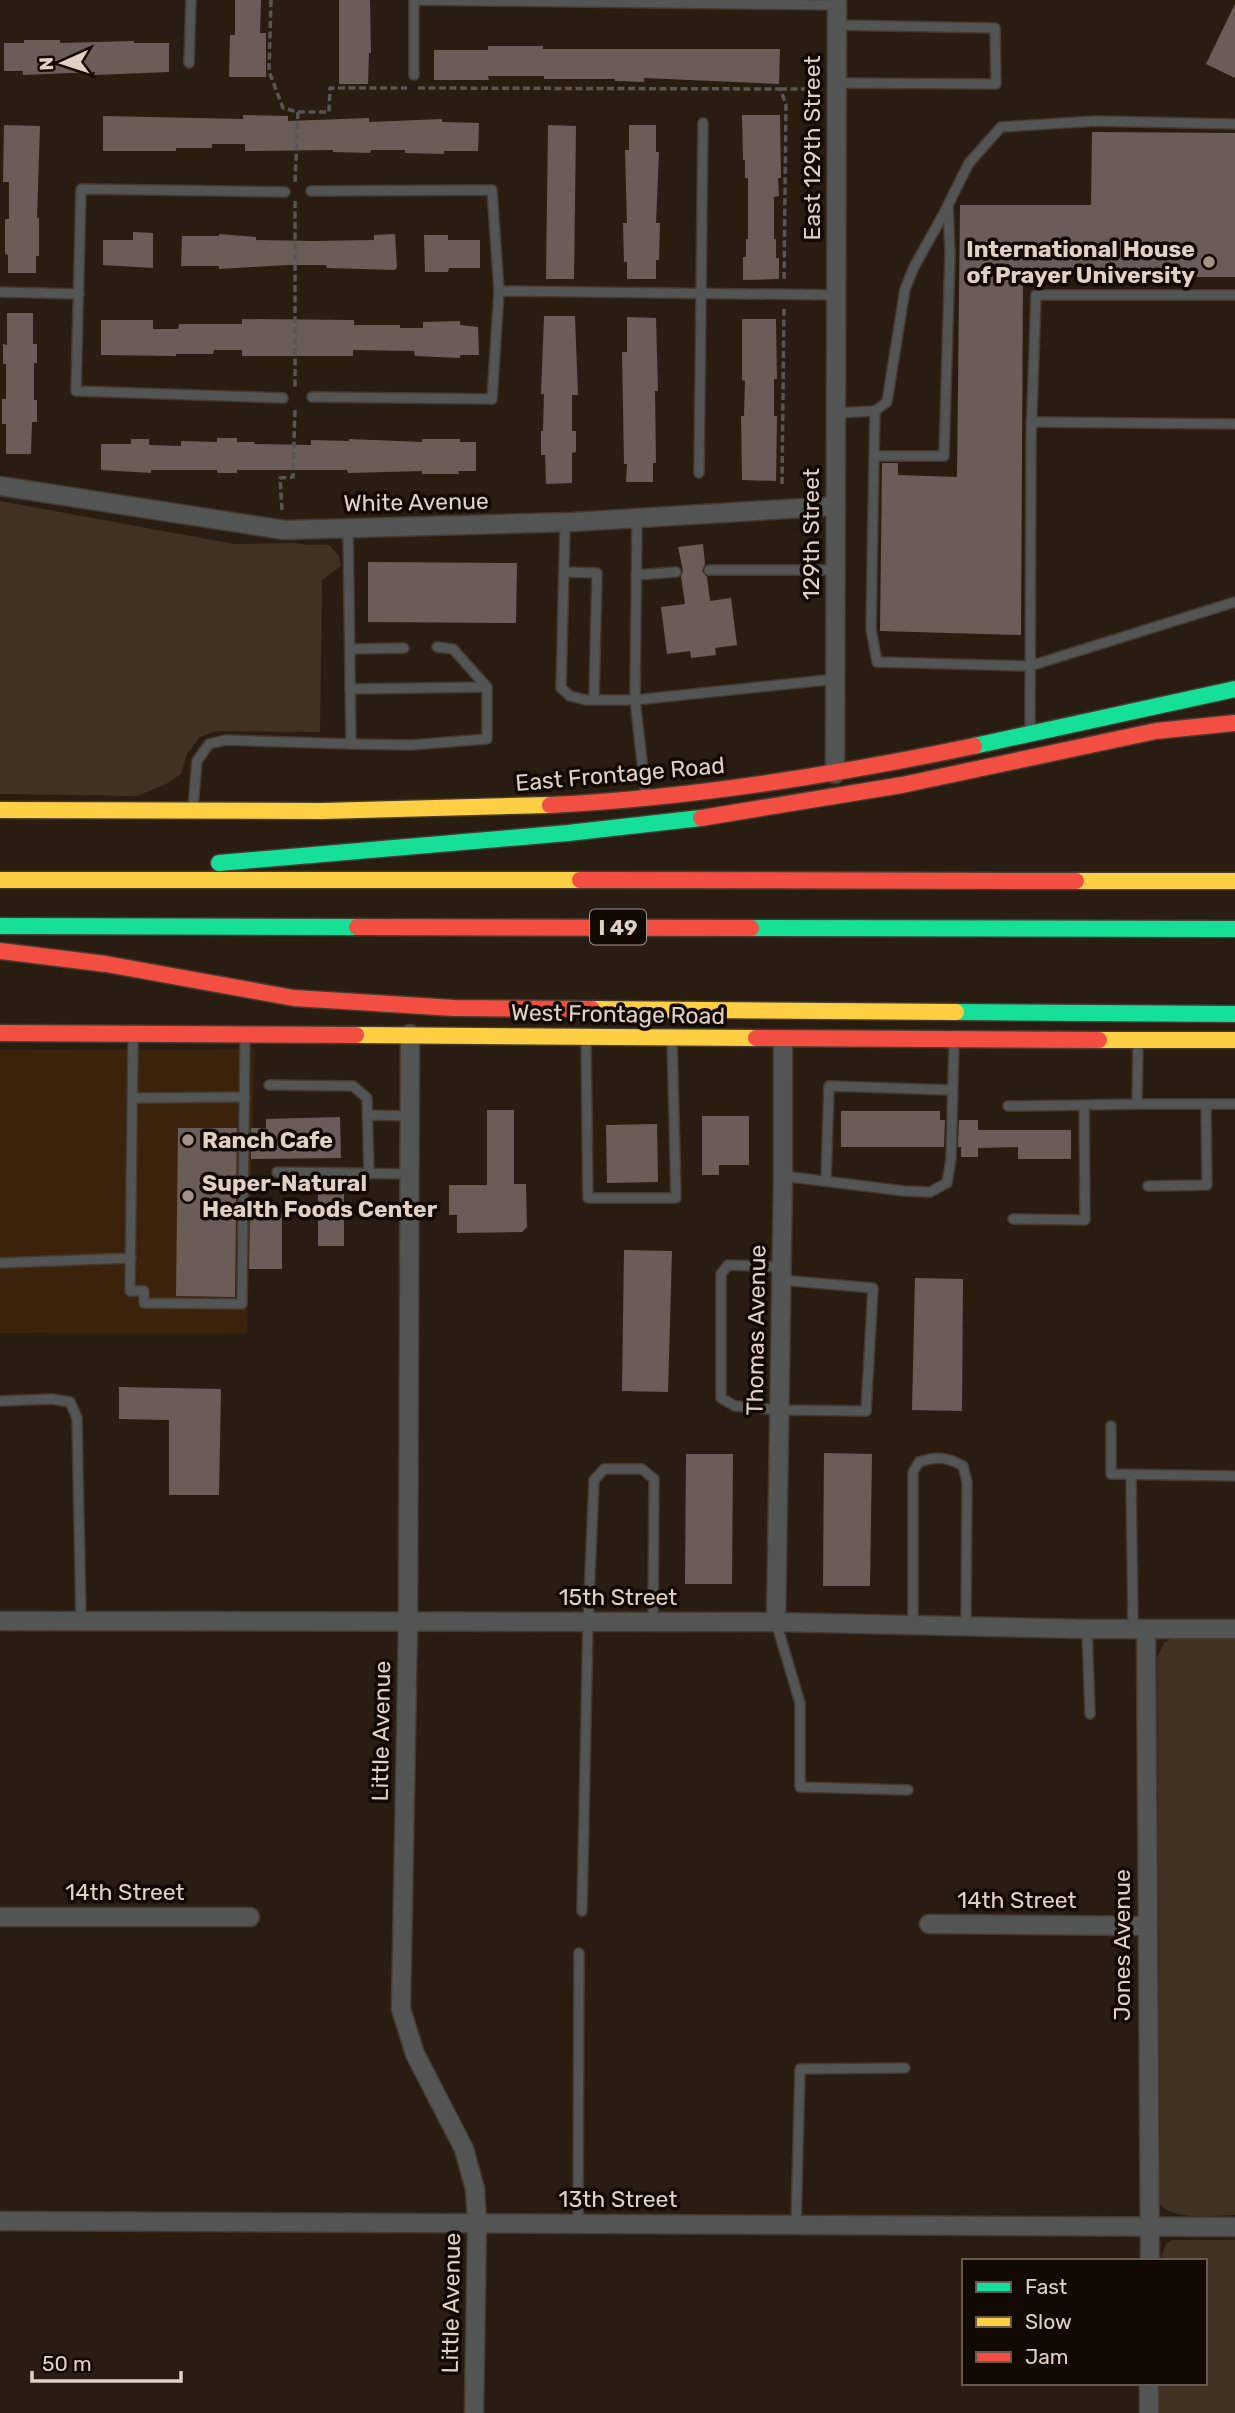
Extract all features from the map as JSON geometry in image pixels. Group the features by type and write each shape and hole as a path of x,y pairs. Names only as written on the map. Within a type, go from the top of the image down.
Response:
{"main road":[{"name":"East Frontage Road","path":"0,810 418,810 647,798 835,774 1030,735 1235,689"},
{"path":"116,881 134,872 310,853 655,824 772,808 921,783 1161,730 1235,723"},
{"name":"I 49","path":"0,880 1235,881"},
{"name":"I 49","path":"0,926 1235,929"},
{"path":"0,951 106,964 294,998 454,1008 1235,1014"},
{"name":"West Frontage Road","path":"0,1033 410,1034 783,1040 1235,1040"}],"street":[{"name":"East 129th Street","path":"836,295 837,3"},
{"name":"129th Street","path":"835,774 836,295"},
{"name":"White Avenue","path":"0,486 284,530 565,523 836,506"},
{"name":"Little Avenue","path":"410,1034 408,1622 401,2009 415,2054 464,2149 475,2189 477,2222 474,2413"},
{"name":"Thomas Avenue","path":"776,1622 783,1040"},
{"name":"15th Street","path":"0,1621 776,1622 1087,1629 1235,1629"},
{"name":"Jones Avenue","path":"1140,1629 1150,2259"},
{"name":"14th Street","path":"0,1917 250,1917"},
{"name":"14th Street","path":"929,1924 1146,1926"},
{"name":"13th Street","path":"0,2221 1235,2227"},
{"path":"1149,2385 1149,2413"}],"lane":[{"path":"189,63 191,0"},
{"path":"414,75 414,0 837,3"},
{"path":"836,25 995,27 996,84 836,83"},
{"path":"836,413 875,411 887,402 905,289 914,267 969,163 1001,127 1096,121 1235,124"},
{"path":"699,473 703,123"},
{"path":"283,397 76,391 81,189 285,192"},
{"path":"311,191 492,190 499,290 492,399 312,397"},
{"path":"874,456 944,456 950,254 948,205"},
{"path":"499,290 836,295"},
{"path":"0,292 79,295"},
{"path":"1030,735 1031,422 1036,295 1235,295"},
{"path":"875,411 871,629 877,662 1030,666 1235,603"},
{"path":"1031,422 1235,424"},
{"path":"637,519 635,700 647,798"},
{"path":"565,523 561,688 570,696 594,700 635,700 836,679"},
{"path":"348,528 351,744"},
{"path":"709,570 836,570"},
{"path":"565,572 597,573 594,700"},
{"path":"636,575 676,572"},
{"path":"193,810 197,761 209,744 226,740 411,745 487,739 487,687 453,649 437,647"},
{"path":"350,649 404,648"},
{"path":"350,689 487,687"},
{"path":"134,1033 130,1290 144,1291 144,1303 242,1304 245,1034"},
{"path":"586,1038 588,1198 676,1198 672,1037"},
{"path":"783,1176 904,1191 930,1192 947,1183 951,1159 954,1040"},
{"path":"1137,1104 1138,1040"},
{"path":"270,1086 352,1086 367,1098 369,1174"},
{"path":"826,1180 829,1086 952,1090"},
{"path":"132,1098 245,1097"},
{"path":"1148,1186 1207,1185 1206,1104"},
{"path":"1008,1106 1235,1104"},
{"path":"1013,1219 1085,1220 1084,1105"},
{"path":"369,1115 411,1116"},
{"path":"277,1172 411,1174"},
{"path":"0,1263 131,1258"},
{"path":"728,1265 873,1287 866,1411 779,1410 735,1406 721,1398 721,1274 728,1265"},
{"path":"0,1401 52,1399 70,1402 77,1418 81,1621"},
{"path":"1111,1426 1111,1474 1235,1476"},
{"path":"913,1625 913,1472 919,1462 932,1457 950,1458 963,1466 967,1482 966,1626"},
{"path":"582,1912 594,1480 604,1469 642,1469 654,1479 653,1622"},
{"path":"1131,1475 1140,1629"},
{"path":"776,1622 800,1703 800,1787 908,1790"},
{"path":"1087,1629 1090,1714"},
{"path":"578,2223 579,1953"},
{"path":"796,2225 800,2069 905,2068"}],"path":[{"path":"271,0 269,71 283,107 298,112 329,112 330,88 814,89"},
{"path":"780,89 786,104 782,484"},
{"path":"284,530 280,478 293,477 298,112"}],"shaded area":[{"path":"0,501 234,544 329,545 339,556 341,566 322,580 320,732 216,731 200,737 187,754 181,774 166,784 137,796 0,794"},
{"path":"255,1049 247,1334 0,1333 0,1050"},
{"path":"1171,1639 1235,1639 1235,2215 1185,2215 1167,2210 1160,2204 1157,1658 1164,1643"},
{"path":"1172,2240 1235,2240 1235,2413 1158,2413 1158,2385 1207,2385 1207,2259 1161,2259 1166,2244"}],"building":[{"path":"235,0 261,0 260,33 266,33 266,77 229,77 230,35 235,35"},
{"path":"339,0 370,0 371,53 368,84 339,84"},
{"path":"1235,4 1235,78 1206,64"},
{"path":"24,40 60,40 60,43 169,43 169,72 23,75 23,71 4,71 4,43 24,43"},
{"path":"488,46 543,46 543,49 780,49 779,84 644,78 644,82 615,79 544,79 544,76 434,80 434,50 488,50"},
{"path":"243,115 288,116 288,121 369,118 369,122 442,119 442,122 479,123 478,151 444,151 444,154 405,153 405,150 371,150 370,153 333,150 245,151 245,144 212,144 212,148 176,148 176,151 103,151 103,116 243,119"},
{"path":"742,115 780,115 781,178 778,178 779,196 774,197 774,239 776,258 779,258 779,279 743,280 743,257 746,257 748,239 748,178 745,178 743,160"},
{"path":"4,125 40,126 37,218 39,256 36,256 36,273 8,273 5,219 9,219 9,182 3,182"},
{"path":"548,125 576,126 574,279 546,279"},
{"path":"629,125 656,125 656,152 659,152 656,223 660,223 656,279 627,279 627,262 624,262 623,223 627,223 625,150 629,150"},
{"path":"1092,132 1235,133 1235,277 1023,277 1021,635 880,631 882,463 898,463 898,475 957,477 960,205 1091,205"},
{"path":"133,232 153,233 153,268 103,265 103,240 133,240"},
{"path":"219,234 256,237 256,240 314,241 374,240 374,235 395,234 397,267 395,270 327,268 326,265 219,269 219,266 181,266 182,236"},
{"path":"424,235 448,235 448,240 480,240 480,268 449,268 448,272 425,272"},
{"path":"7,313 33,313 33,344 37,344 34,400 37,400 37,422 32,422 31,454 6,454 6,424 2,424 2,399 6,399 3,344 7,345"},
{"path":"544,316 575,316 578,395 572,395 572,431 576,431 576,452 572,453 572,483 546,484 545,455 541,455"},
{"path":"627,317 656,318 658,391 655,391 656,463 653,463 653,482 626,482 622,352 627,352"},
{"path":"242,319 354,320 354,325 400,325 400,328 423,328 423,322 460,321 460,325 478,327 479,355 460,355 460,358 415,356 414,351 353,350 353,356 242,356 242,350 214,350 213,354 176,356 101,355 101,320 153,320 153,329 178,329 179,324 242,324"},
{"path":"742,319 776,319 776,481 742,480 741,416 744,416 745,381 742,380"},
{"path":"217,438 237,438 237,442 255,442 254,444 311,445 311,440 422,442 422,439 460,439 460,442 476,442 476,471 422,474 422,471 348,473 347,470 237,470 237,473 218,473 217,470 151,470 151,473 101,470 101,444 131,444 131,439 149,439 149,445 181,446 181,441 217,442"},
{"path":"703,544 705,564 702,571 707,577 710,601 731,598 737,645 715,648 716,655 691,658 690,651 667,654 661,607 685,604 678,547"},
{"path":"368,562 517,563 516,623 368,622"},
{"path":"487,1110 514,1110 514,1184 526,1184 527,1227 522,1232 457,1233 457,1215 449,1215 449,1185 487,1185"},
{"path":"841,1111 940,1111 940,1120 945,1120 944,1147 841,1147"},
{"path":"702,1116 749,1116 749,1165 719,1165 719,1175 702,1175"},
{"path":"340,1117 341,1158 251,1159 251,1128 266,1128 266,1119"},
{"path":"959,1120 978,1120 978,1130 1071,1130 1071,1159 1018,1159 1018,1147 978,1148 978,1157 961,1157 961,1147 958,1147"},
{"path":"657,1124 658,1182 607,1183 606,1125"},
{"path":"178,1128 237,1128 235,1297 176,1296"},
{"path":"318,1192 344,1192 344,1246 318,1246"},
{"path":"250,1213 282,1213 282,1269 249,1269"},
{"path":"624,1250 672,1251 668,1392 622,1391"},
{"path":"915,1278 963,1279 962,1411 912,1410"},
{"path":"119,1387 221,1389 219,1495 169,1495 169,1420 119,1419"},
{"path":"824,1453 872,1454 870,1586 823,1586"},
{"path":"686,1454 733,1454 732,1584 685,1584"}],"traffic: fast":[{"path":"974,746 1235,689"},
{"path":"219,863 568,833 701,818"},
{"path":"0,926 357,927"},
{"path":"751,928 1235,929"},
{"path":"956,1012 1235,1014"}],"traffic: slow":[{"path":"0,810 322,811 550,805"},
{"path":"0,880 580,880"},
{"path":"1076,881 1235,881"},
{"path":"592,1009 956,1012"},
{"path":"356,1035 756,1038"},
{"path":"1099,1040 1235,1040"}],"traffic: jam":[{"path":"701,818 902,785 1156,731 1235,723"},
{"path":"550,805 657,797 764,784 974,746"},
{"path":"580,880 1076,881"},
{"path":"357,927 751,928"},
{"path":"0,951 106,964 294,998 454,1008 592,1009"},
{"path":"0,1033 356,1035"},
{"path":"756,1038 1099,1040"}],"place":[{"name":"International House of Prayer University","path":"1209,262"},
{"name":"Ranch Cafe","path":"188,1140"},
{"name":"Super-Natural Health Foods Center","path":"188,1196"}]}
